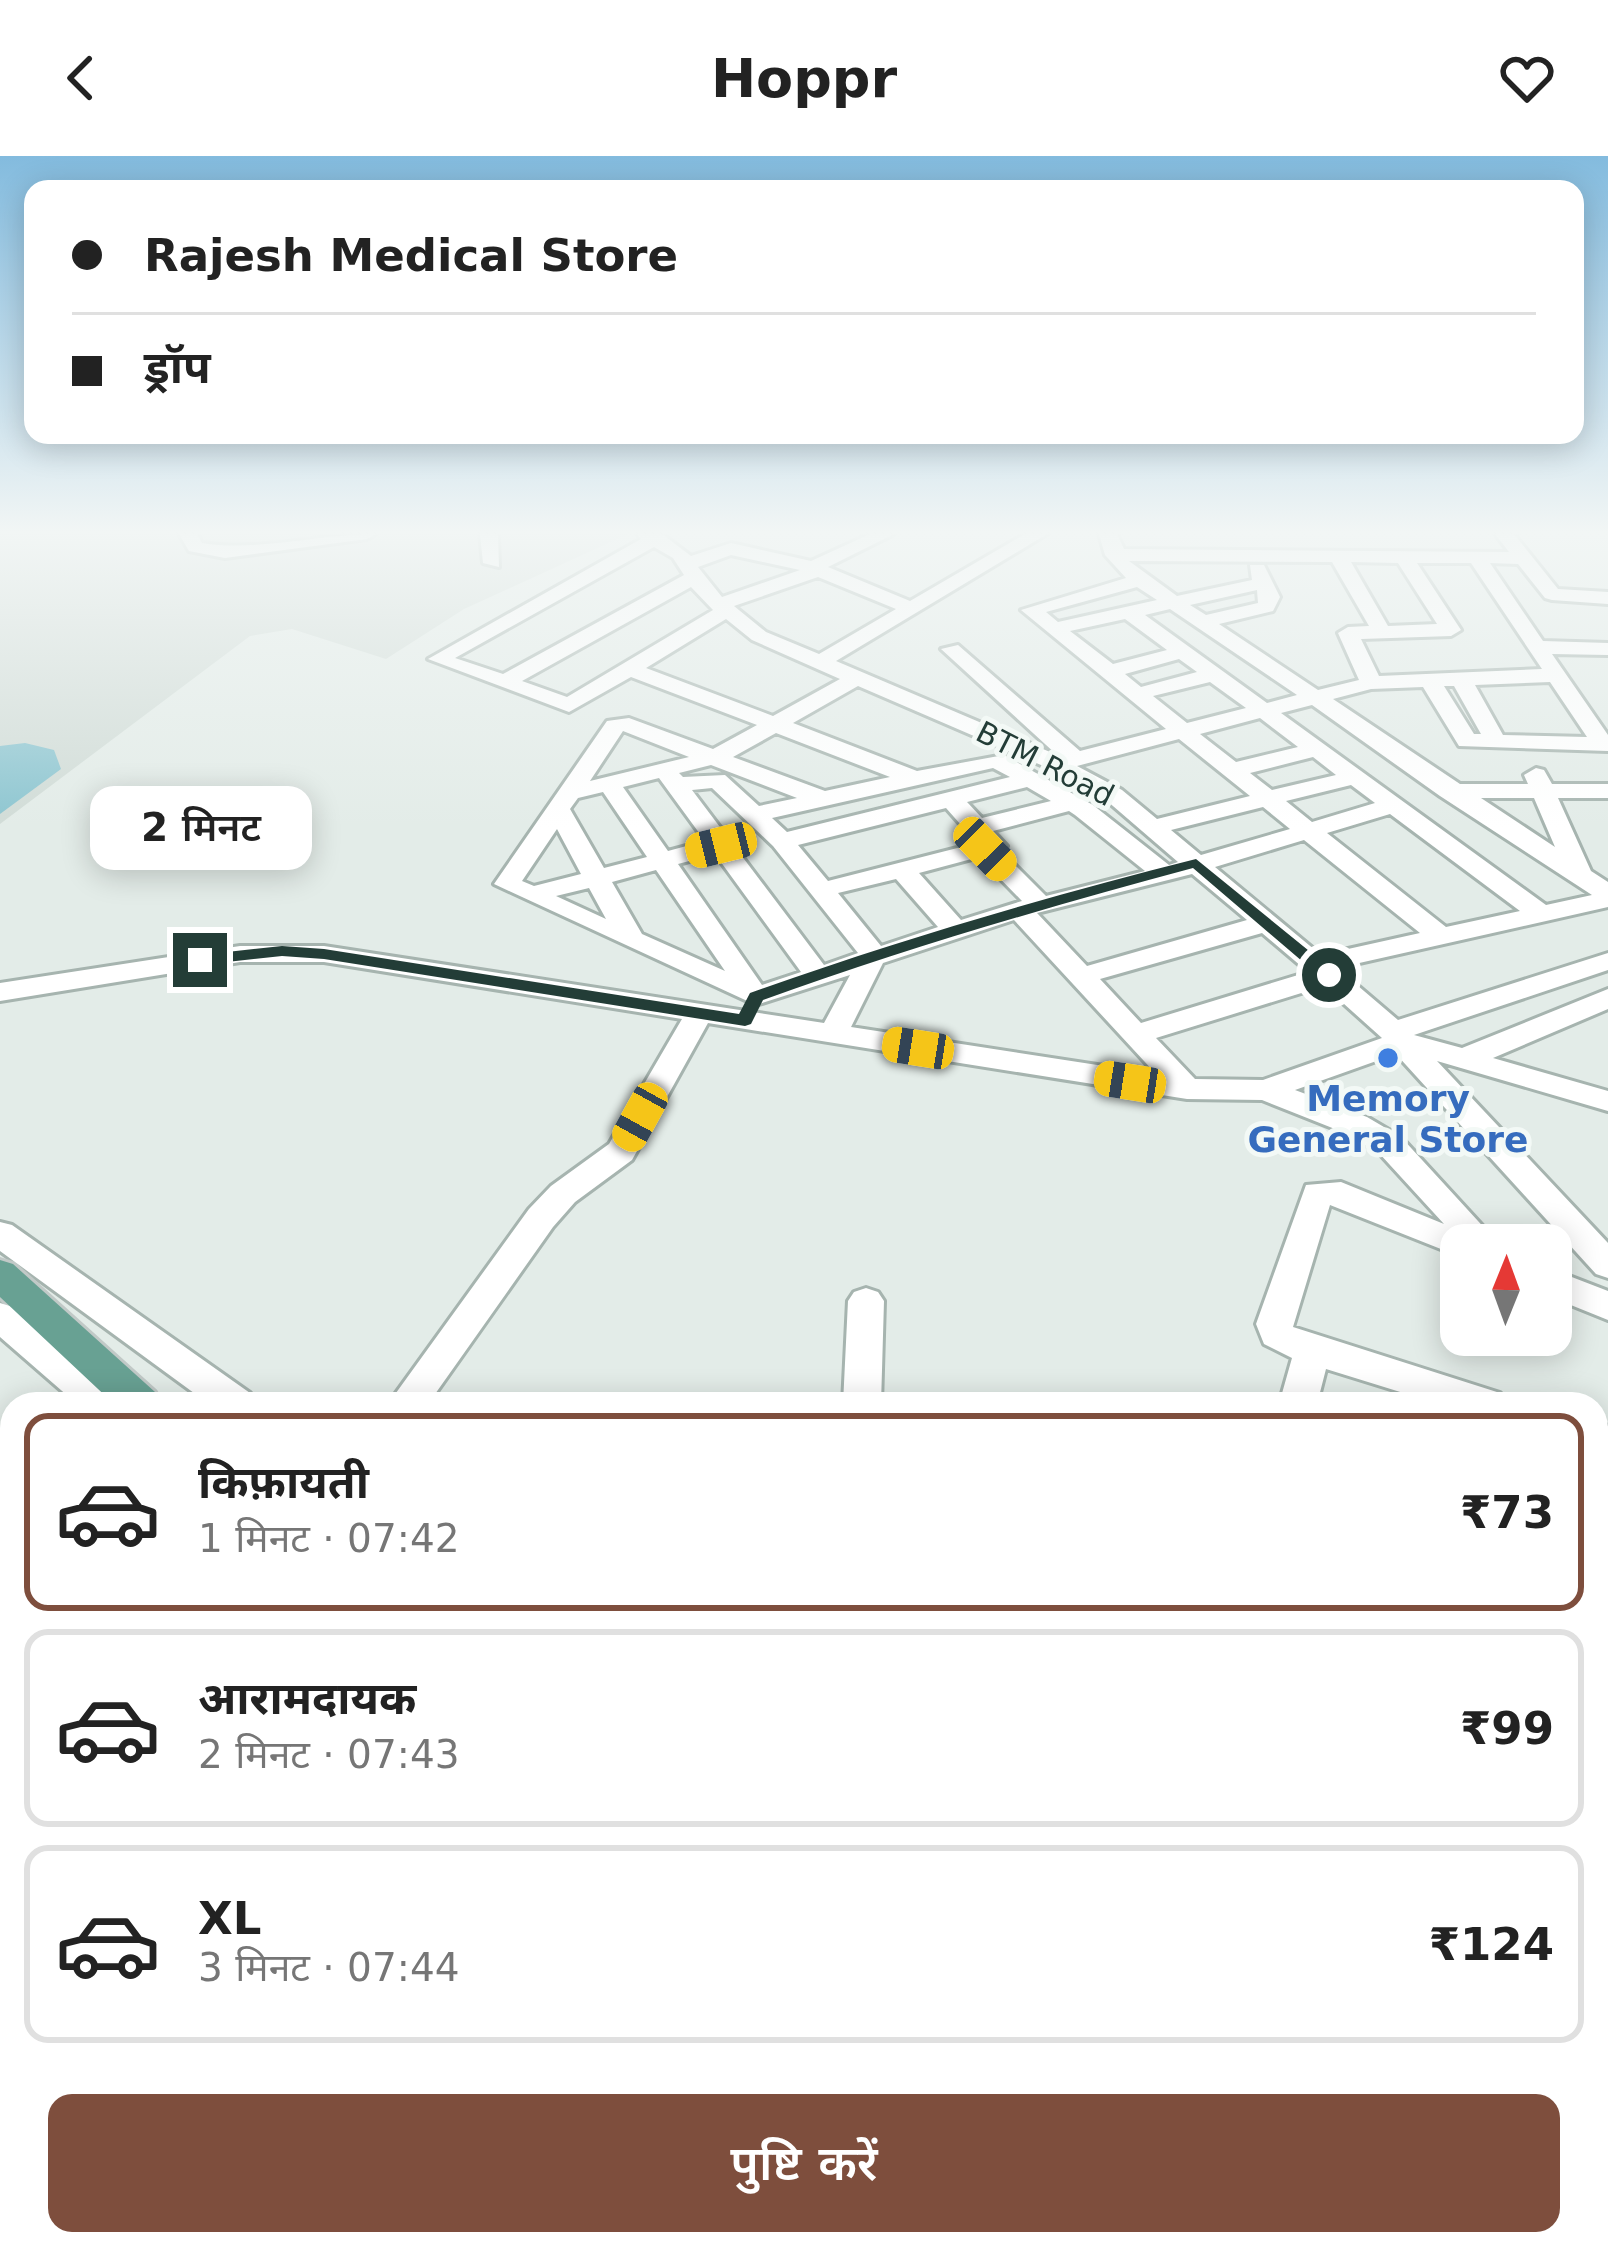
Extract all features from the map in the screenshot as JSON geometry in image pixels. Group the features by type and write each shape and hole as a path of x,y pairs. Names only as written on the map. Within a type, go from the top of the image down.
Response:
{"main road":[{"path":"0,1274 128,1392"}],"street":[{"path":"486,632 438,659 569,705 631,669 659,632"},
{"path":"503,683 633,632"},
{"name":"BTM Road","path":"753,632 1066,762 1114,795 1397,1036 1608,1265"},
{"path":"820,662 872,632"},
{"path":"1057,632 1438,935"},
{"path":"1157,632 1539,912"},
{"path":"1216,632 1608,897"},
{"path":"1371,682 1347,635 1450,632"},
{"path":"1524,632 1605,744"},
{"path":"1536,647 1582,632"},
{"path":"951,649 1066,762 1371,682 1555,675"},
{"path":"1109,672 1185,651"},
{"path":"631,669 915,778"},
{"path":"1137,694 1216,674"},
{"path":"1460,677 1545,790 1581,878"},
{"path":"670,777 716,757 857,678"},
{"path":"1428,678 1463,738 1605,744"},
{"path":"823,799 621,723 509,877 512,889 632,941 750,1008 833,1034 1187,1089 1265,1090 1356,1125 1390,1145 1464,1224"},
{"path":"1231,770 1319,749"},
{"path":"756,814 996,760 1072,803 1165,874"},
{"path":"670,777 817,975"},
{"path":"1153,827 1356,777"},
{"path":"566,801 609,783 714,778 782,842 874,955"},
{"path":"782,842 1031,779"},
{"path":"609,783 662,860 750,1008"},
{"path":"0,992 282,951 699,1014 750,1008 817,975 874,955 1029,908 1165,874 1304,829 1452,794 1608,791"},
{"path":"951,800 1081,976 1187,1089"},
{"path":"566,801 597,878 632,941"},
{"path":"821,890 902,869 1072,803"},
{"path":"531,896 721,845"},
{"path":"902,869 955,930"},
{"path":"1136,1034 1438,935 1608,897"},
{"path":"1081,976 1266,922"},
{"path":"833,1034 874,955"},
{"path":"1265,1090 1397,1036 1608,961"},
{"path":"1468,1057 1608,998"},
{"path":"416,1392 541,1218 563,1194 621,1152 699,1014"},
{"path":"1397,1036 1608,1101"},
{"path":"1440,1236 1341,1194 1318,1193 1274,1324 1276,1334 1286,1342 1449,1392"},
{"path":"0,1234 220,1392"},
{"path":"1572,1291 1608,1306"},
{"path":"862,1392 866,1300"},
{"path":"0,1317 89,1392"},
{"path":"1301,1392 1313,1349"}],"shaded area":[{"path":"0,632 274,632 250,636 0,824"},
{"path":"301,632 428,632 386,659"}],"water":[{"path":"25,743 54,750 61,769 0,814 0,746"}],"place":[{"name":"Memory General Store","path":"1388,1058"}],"route":[{"path":"200,960 282,951 324,954 745,1021 756,996 1019,910 1196,863 1329,975"}]}
